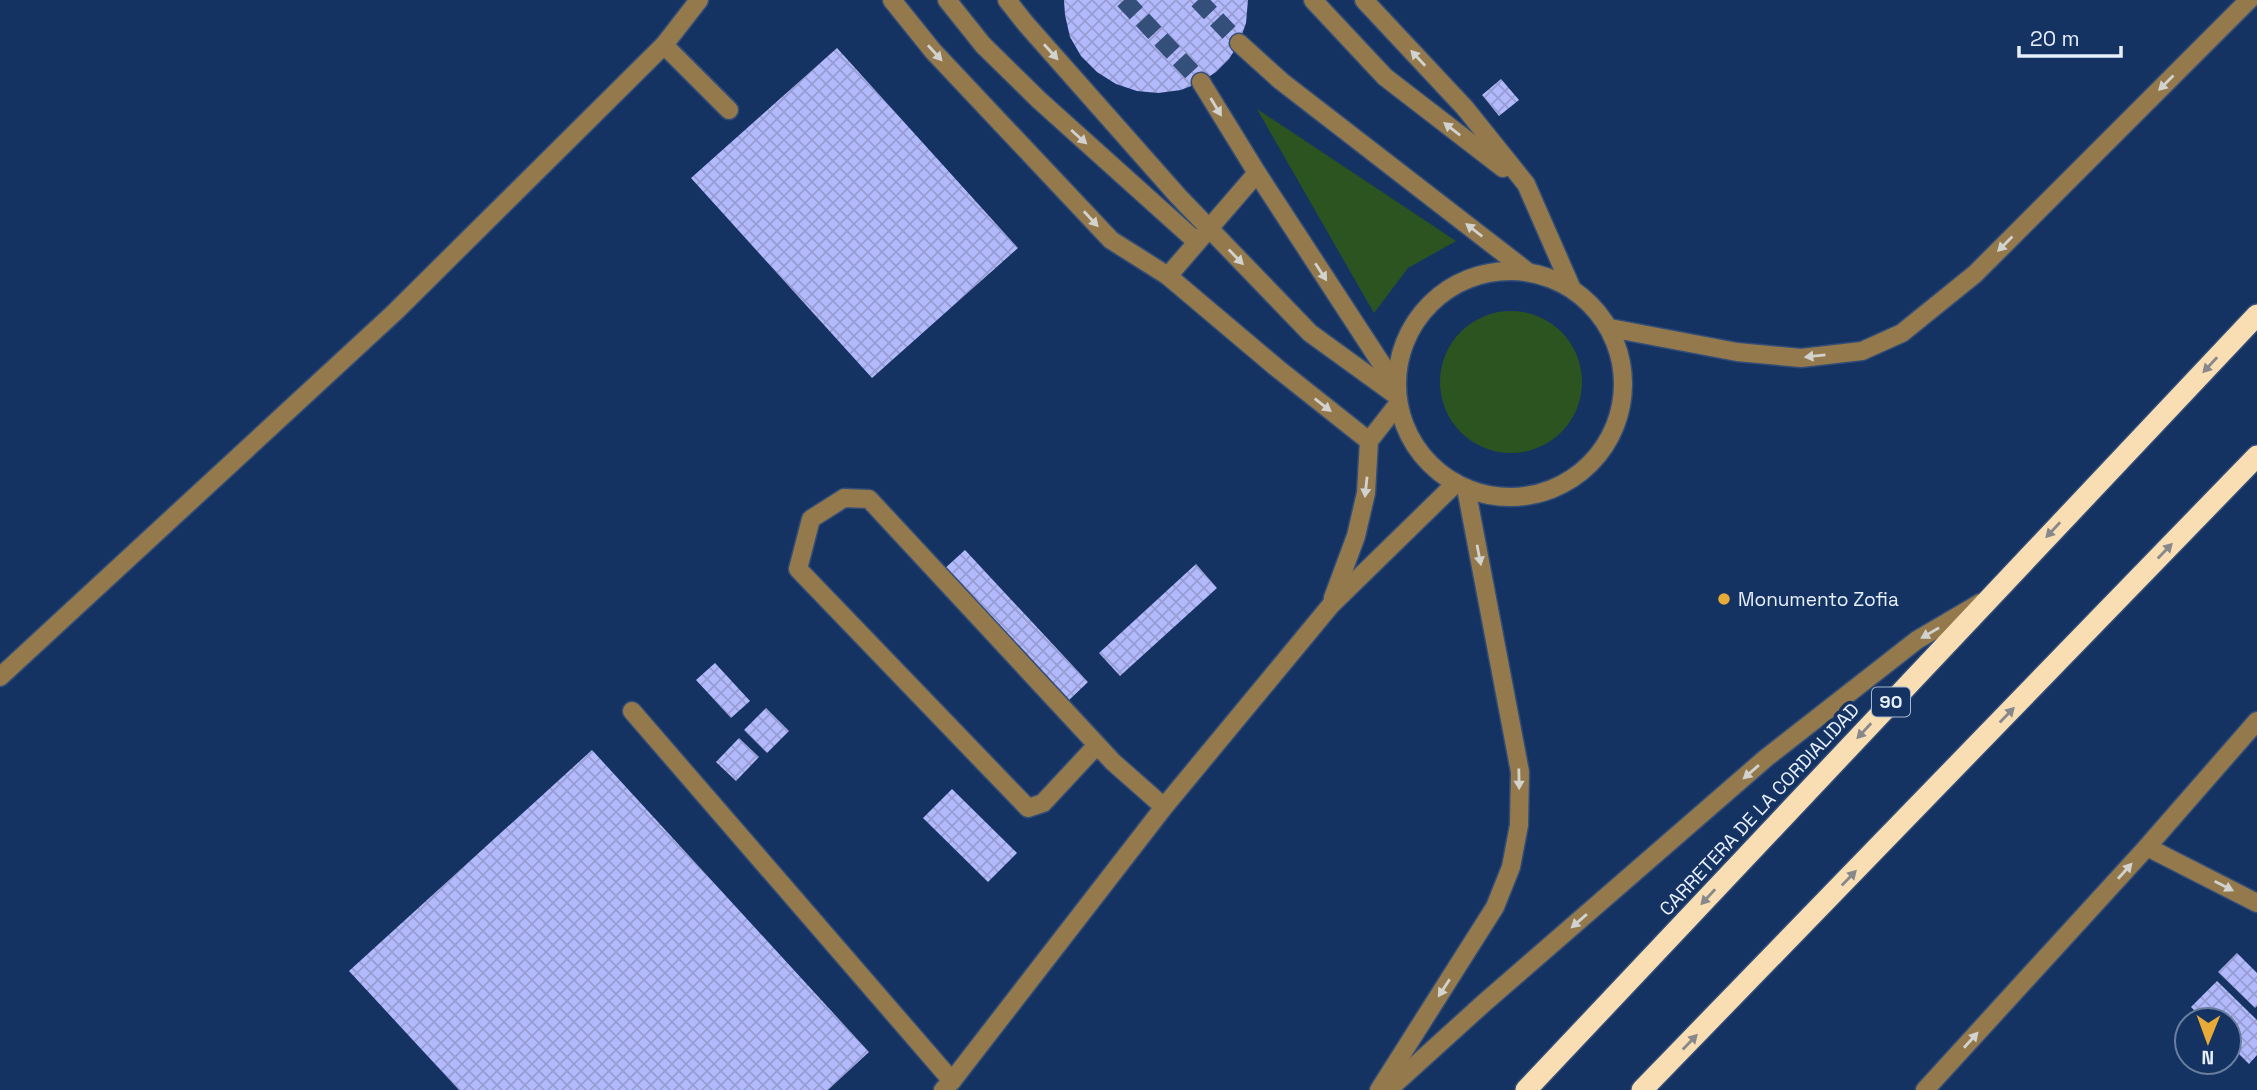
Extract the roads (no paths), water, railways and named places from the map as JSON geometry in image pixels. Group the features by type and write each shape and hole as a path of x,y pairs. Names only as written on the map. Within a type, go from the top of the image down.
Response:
{"highway":[{"name":"CARRETERA DE LA CORDIALIDAD","path":"1526,1090 2257,316"},
{"path":"1642,1090 2257,456"}],"street":[{"path":"0,677 395,312 664,45 699,0"},
{"path":"892,0 933,51 1111,240 1168,276 1369,441"},
{"path":"947,0 983,45 1039,100 1203,235 1310,333 1397,395"},
{"path":"1007,0 1203,235"},
{"path":"1313,0 1385,77 1526,184"},
{"path":"1364,0 1465,108 1526,184 1572,289"},
{"path":"1609,328 1737,352 1801,358 1863,351 1902,333 1975,274 2249,0"},
{"path":"1239,43 1281,82 1528,272"},
{"path":"664,45 729,110"},
{"path":"1201,82 1397,395"},
{"path":"1168,276 1256,173"},
{"path":"1496,272 1528,272 1550,278 1572,289 1592,306 1609,328 1620,354 1621,410 1611,436 1595,459 1574,478 1549,490 1521,496 1493,495 1461,486 1424,458 1403,424 1397,395 1398,364 1404,342 1428,305 1444,291 1463,281 1496,272"},
{"path":"1331,605 1356,536 1366,493 1369,441 1397,395"},
{"path":"632,711 948,1086 1164,807 1331,605 1461,486"},
{"path":"1379,1090 1495,908 1511,867 1519,825 1520,772 1461,486"},
{"path":"1097,745 1043,803 1028,808 798,569 811,519 844,498 869,499 1113,762 1164,807"},
{"path":"1388,1090 1766,758 1917,640 1989,598"},
{"path":"1925,1090 2147,847 2257,721"},
{"path":"2147,847 2257,904"}],"tunnel":[{"path":"1124,0 1201,82"},
{"path":"1198,0 1239,43"}],"place":[{"name":"Monumento Zofia","path":"1724,599"}]}
